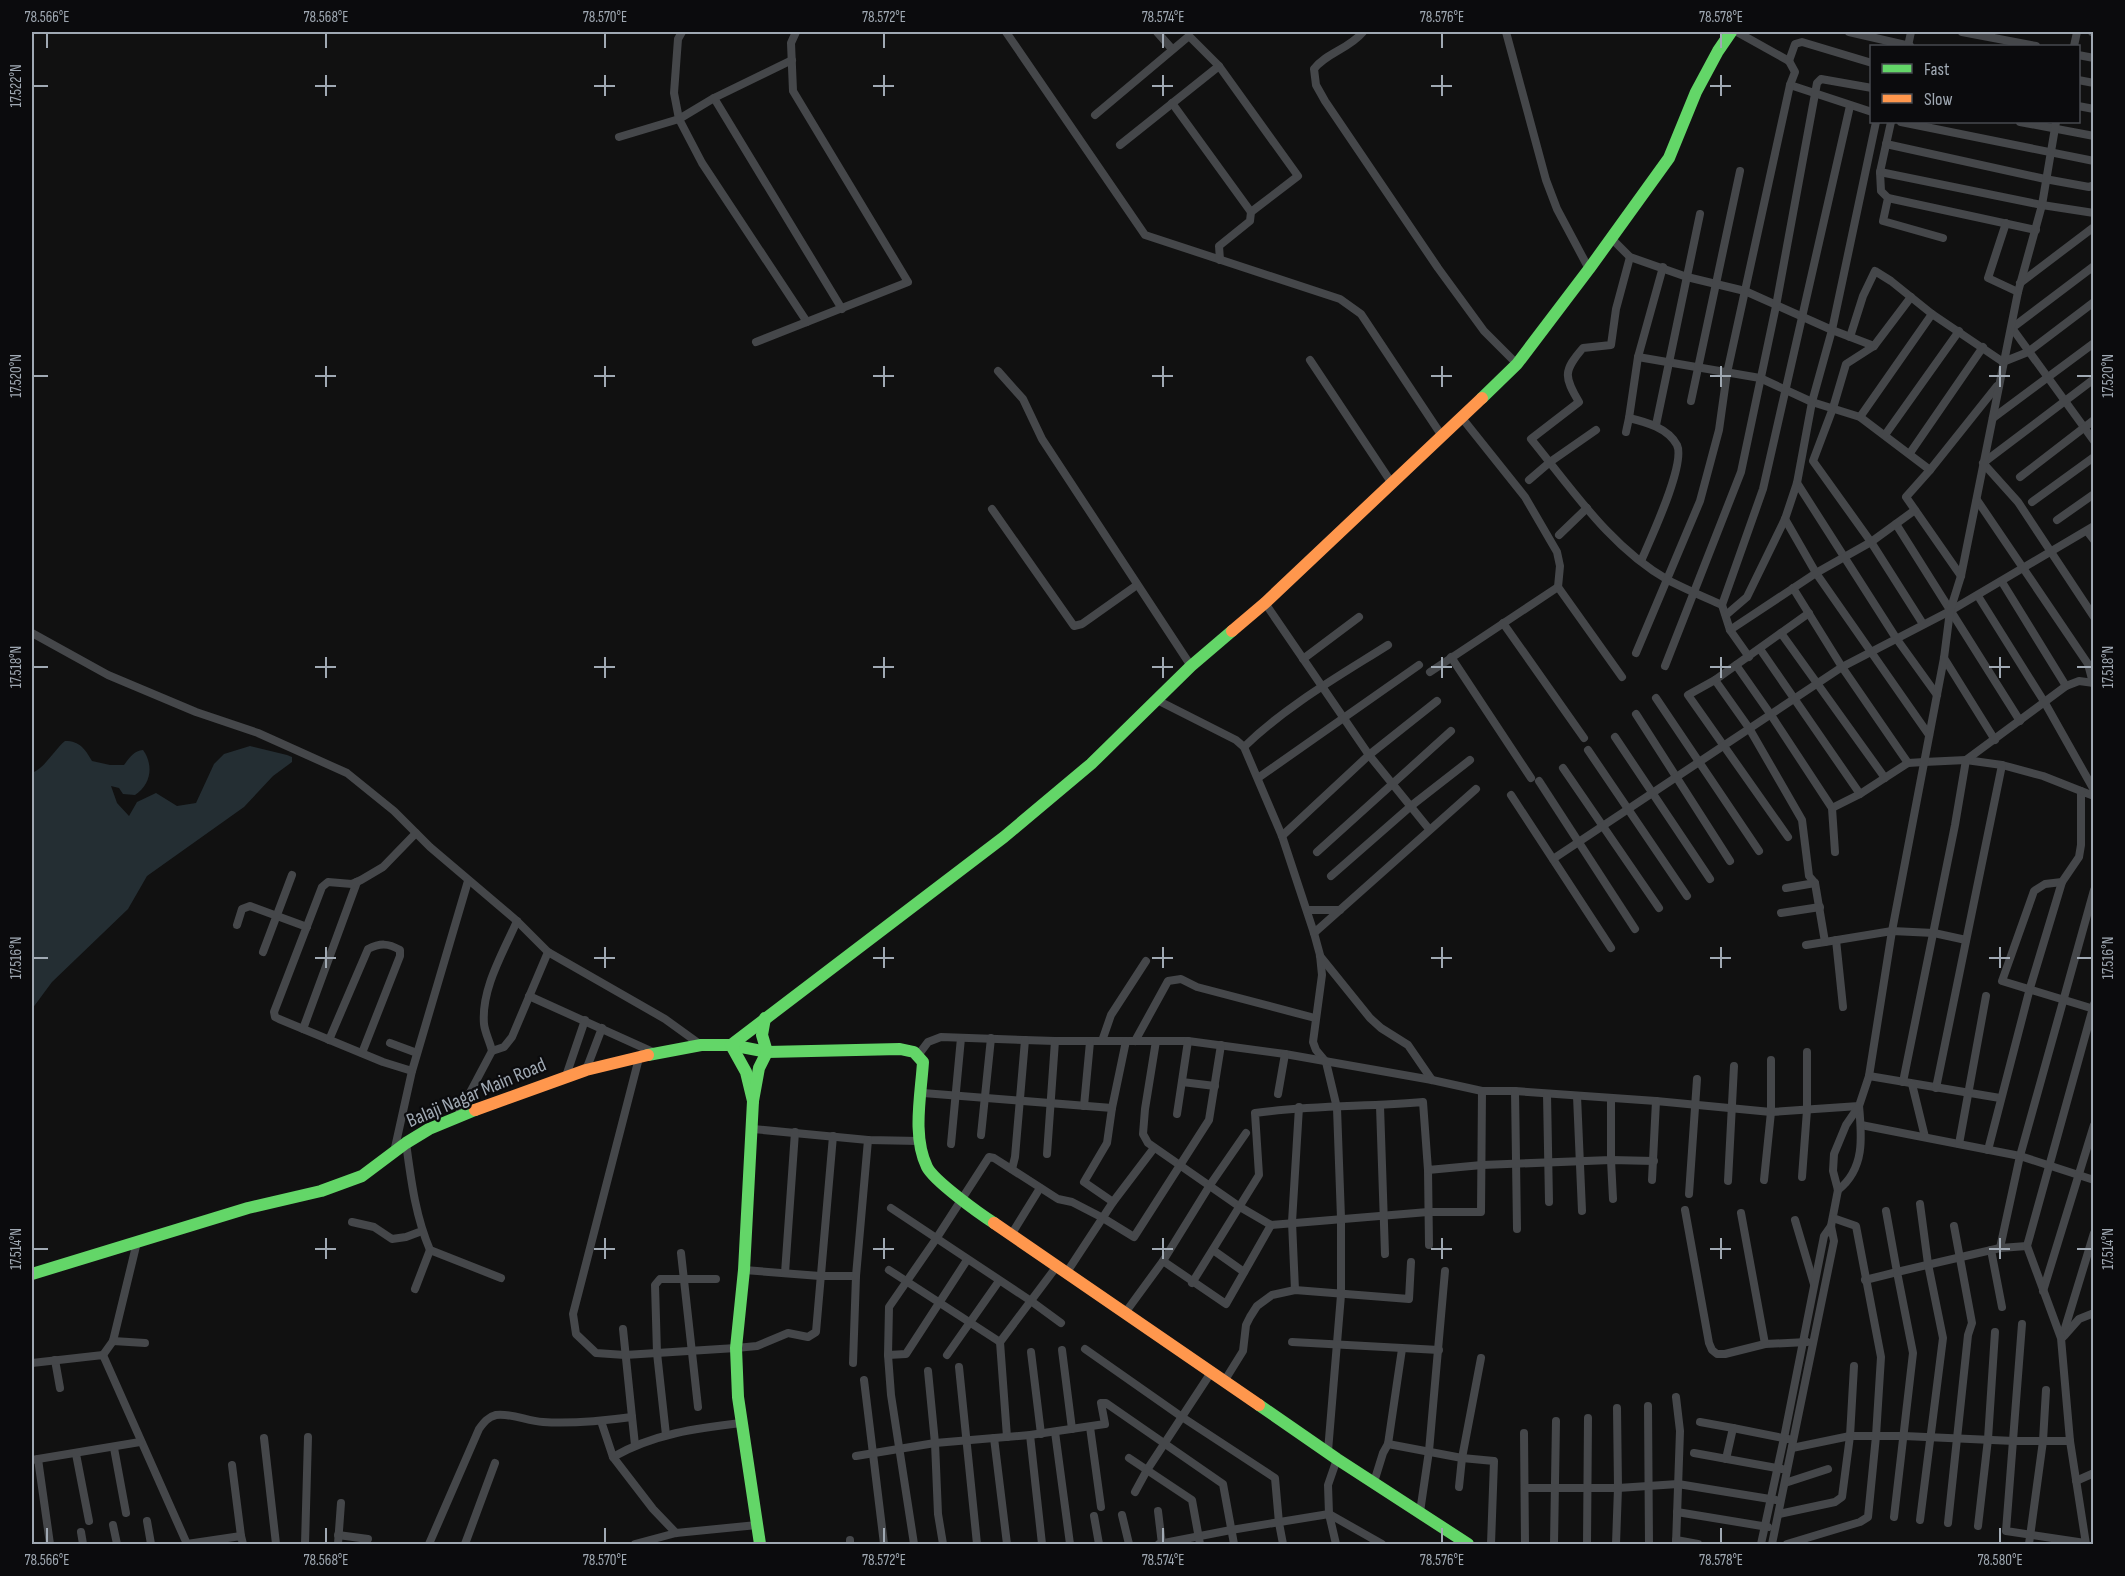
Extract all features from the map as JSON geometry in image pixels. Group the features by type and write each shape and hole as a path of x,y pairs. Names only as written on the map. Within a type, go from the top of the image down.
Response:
{"street":[{"path":"682,32 678,39 674,93 679,118 702,163 807,322"},
{"path":"756,342 908,282 793,91 791,43 796,32"},
{"path":"1006,32 1145,235 1340,299 1360,314 1442,436"},
{"path":"1157,32 1172,49"},
{"path":"1363,32 1354,41 1318,63 1313,75 1316,85 1324,101 1438,268 1484,331 1517,364"},
{"path":"1506,32 1546,180 1557,209 1589,268"},
{"path":"753,1101 746,1067 731,1046 1004,837 1091,764 1191,666 1265,603 1517,364 1669,158 1696,92 1731,32"},
{"path":"1636,653 1700,501 1719,430 1727,373 1790,85 1795,72 1789,61 1737,32"},
{"path":"1849,32 1904,45"},
{"path":"1962,32 2031,45"},
{"path":"1095,116 1189,36 1219,66 1298,176 1251,212"},
{"path":"1789,61 1795,44 1802,42 1870,62"},
{"path":"619,136 679,118 714,98 792,60"},
{"path":"1120,145 1219,66"},
{"path":"1665,666 1741,472 1776,306 1817,83 1821,79 1870,88"},
{"path":"1790,85 1870,111"},
{"path":"714,98 842,309"},
{"path":"1172,103 1251,212 1250,221 1219,246 1220,260"},
{"path":"1749,657 1730,630 1722,605 1763,489 1850,106"},
{"path":"1726,615 1747,597 1785,519 1797,483 1812,402 1832,330 1876,123"},
{"path":"1891,123 1880,172 1881,191 1888,198 2036,230"},
{"path":"1906,123 2094,161"},
{"path":"2032,123 2055,125 2094,136"},
{"path":"1761,1545 1771,1499 1793,1444 1834,1241 1832,1222 1838,1190 1833,1171 1834,1154 1846,1125 1859,1106 1869,1076 1892,932 1944,658 1950,611 1961,576 2019,288 2042,205 2055,125"},
{"path":"1886,144 2045,179 2089,187 2094,185"},
{"path":"1691,401 1740,171"},
{"path":"1880,172 2042,205 2094,213"},
{"path":"1888,198 1882,221 1943,238"},
{"path":"1656,425 1667,363 1700,214"},
{"path":"2006,223 1988,278 2019,288"},
{"path":"2019,288 2094,227"},
{"path":"1611,238 1630,257 1687,277 1745,291 1803,318 1874,346"},
{"path":"1630,257 1616,309 1611,345 1583,348 1571,360 1566,372 1569,386 1579,402 1531,439 1605,529 1641,561 1668,579 1722,605"},
{"path":"2012,328 2094,266"},
{"path":"1626,432 1638,357 1663,267"},
{"path":"1850,337 1863,296 1875,271 1932,314 2003,362"},
{"path":"1911,297 1874,346 1846,364 1833,408 1813,461 1870,542 1923,624"},
{"path":"2003,362 2028,352 2094,302"},
{"path":"1860,417 1932,314"},
{"path":"2012,328 2094,441"},
{"path":"1885,435 1959,331"},
{"path":"1993,418 2094,344"},
{"path":"1910,453 1983,348"},
{"path":"1638,357 1760,378 1812,402 1860,417 1930,470"},
{"path":"1310,360 1391,482"},
{"path":"998,371 1023,399 1042,439 1191,666"},
{"path":"1983,463 2094,379"},
{"path":"1961,576 1906,497 1998,384"},
{"path":"1462,418 1525,497 1557,552 1560,566 1558,587 1622,677"},
{"path":"1629,418 1656,425 1677,446 1678,463 1641,561"},
{"path":"2019,477 2094,420"},
{"path":"1529,480 1550,462 1596,430"},
{"path":"2032,502 2094,457"},
{"path":"1983,463 2018,502 2094,617"},
{"path":"1797,483 1896,638 1937,695"},
{"path":"2057,520 2094,494"},
{"path":"1925,1137 1907,1083 1966,760 2066,686 2079,681 2093,683 2088,664 1977,500"},
{"path":"1559,536 1587,508"},
{"path":"992,509 1074,626 1082,624 1137,585"},
{"path":"1730,630 1816,573 1870,542 1916,510"},
{"path":"1785,519 1816,573 1929,735"},
{"path":"1896,524 2020,721"},
{"path":"1553,858 1677,778 1700,760 1726,746 1749,728 1842,667 1978,596 2090,529 2094,540"},
{"path":"2002,582 2066,686"},
{"path":"1430,672 1558,587"},
{"path":"1793,588 1842,667 1908,763"},
{"path":"1978,596 2045,703 2094,790"},
{"path":"1265,603 1369,755 1429,829"},
{"path":"1788,837 1689,695 1749,657 1809,613"},
{"path":"1303,659 1359,617"},
{"path":"1503,623 1584,738"},
{"path":"32,633 108,675 196,711 258,733 347,773 394,811 468,881 517,921 548,952 665,1019 701,1045"},
{"path":"1781,633 1886,778"},
{"path":"1244,747 1322,687 1388,645"},
{"path":"1760,649 1860,794"},
{"path":"1451,657 1635,929"},
{"path":"1944,658 1995,740"},
{"path":"1258,777 1419,665"},
{"path":"1736,665 1832,808 1835,852"},
{"path":"1714,680 1749,728 1802,820 1809,876 1815,883 1825,942"},
{"path":"1656,698 1759,850"},
{"path":"1157,700 1236,740 1244,747 1282,836 1320,956 1322,975 1313,1042 1316,1050 1326,1062 1337,1108 1341,1218 1341,1295 1333,1455 1328,1485 1329,1514 1336,1545"},
{"path":"1282,836 1369,755 1437,701"},
{"path":"1636,714 1730,861"},
{"path":"1317,852 1451,731"},
{"path":"1615,737 1710,879"},
{"path":"1588,750 1687,896"},
{"path":"1331,876 1411,806 1470,760"},
{"path":"1832,808 1860,794 1908,763 1966,760 2002,765 2043,776 2094,796"},
{"path":"1936,1088 2002,765"},
{"path":"1563,768 1659,908"},
{"path":"1314,933 1476,789"},
{"path":"1988,1150 2030,988 2062,882 2079,857 2081,791"},
{"path":"1511,795 1611,948"},
{"path":"412,1071 279,1019 275,1017 274,1012 322,887 328,882 352,884 357,882 383,867 416,833"},
{"path":"263,952 292,875"},
{"path":"394,1152 412,1071 468,881"},
{"path":"303,1029 357,882"},
{"path":"2022,1324 2006,1531 2085,1544 2070,1441 2061,1338 2027,1246 2093,1007 2002,981 2034,891 2045,884 2062,882"},
{"path":"1786,888 1815,883"},
{"path":"2002,1307 1995,1249 2062,999 2094,890"},
{"path":"237,925 242,909 250,906 307,927"},
{"path":"1781,913 1820,907"},
{"path":"1306,910 1340,910"},
{"path":"492,1051 484,1026 484,1006 492,980 517,921"},
{"path":"1806,945 1892,932 1934,933 1965,940"},
{"path":"1836,940 1844,1007"},
{"path":"329,1040 369,949 383,944 392,945 400,950 400,956 362,1053"},
{"path":"457,1117 492,1051 504,1047 509,1042 548,952"},
{"path":"1320,956 1370,1018 1408,1045 1432,1080"},
{"path":"1101,1041 1111,1015 1146,962"},
{"path":"1113,1203 1084,1182 1107,1143 1112,1108 1130,1041 1168,981 1181,979 1197,987 1315,1018"},
{"path":"529,996 655,1053"},
{"path":"1959,1144 1986,996"},
{"path":"760,1545 741,1423 736,1348 744,1270 753,1101 759,1068 767,1052 761,1035 765,1018"},
{"path":"566,1076 585,1020"},
{"path":"586,1070 602,1028"},
{"path":"1468,1545 1011,1235 962,1200 928,1169 919,1141 923,1093 923,1062 920,1054 928,1042 934,1038 1090,1042 1188,1041 1285,1054 1482,1091 1515,1091 1656,1101 1771,1112 1859,1106"},
{"path":"951,1144 961,1038"},
{"path":"981,1135 991,1038"},
{"path":"1012,1169 1015,1157 1024,1040"},
{"path":"1047,1154 1055,1041"},
{"path":"1156,1041 1143,1134 1154,1148 1240,1207 1271,1225 1292,1221 1428,1212 1482,1212 1482,1091"},
{"path":"1177,1114 1188,1041"},
{"path":"1083,1106 1090,1042"},
{"path":"390,1043 417,1053"},
{"name":"Balaji Nagar Main Road","path":"32,1274 248,1208 321,1191 362,1176 429,1129 586,1070 678,1048 701,1045 731,1046 767,1052 900,1048 920,1054"},
{"path":"914,1545 891,1395 888,1355 889,1306 962,1200 989,1156 1061,1201 1071,1202 1134,1237 1209,1120 1221,1045"},
{"path":"1802,1177 1807,1110 1807,1052"},
{"path":"1278,1094 1285,1054"},
{"path":"639,1058 573,1314 576,1334 596,1353 625,1355 736,1348 757,1346 788,1333 812,1336 816,1332 833,1136"},
{"path":"1764,1180 1771,1112 1771,1060"},
{"path":"1728,1181 1734,1066"},
{"path":"1869,1076 2000,1098"},
{"path":"1689,1194 1697,1079"},
{"path":"1182,1082 1215,1086"},
{"path":"1515,1091 1517,1229"},
{"path":"923,1093 1112,1108"},
{"path":"1547,1094 1549,1203"},
{"path":"1577,1096 1582,1211"},
{"path":"1611,1099 1613,1199"},
{"path":"1652,1180 1656,1101"},
{"path":"1192,1283 1259,1175 1255,1113 1299,1107 1337,1108 1423,1102 1428,1170 1429,1245"},
{"path":"1380,1106 1385,1254"},
{"path":"1838,1190 1848,1182 1857,1166 1861,1148 1859,1106"},
{"path":"1295,1290 1292,1221 1299,1107"},
{"path":"1861,1125 2020,1156 2094,1180"},
{"path":"2043,1291 2094,1125"},
{"path":"753,1129 868,1140 919,1141"},
{"path":"785,1273 795,1132"},
{"path":"1125,1313 1163,1261 1246,1132"},
{"path":"853,1363 856,1276 868,1140"},
{"path":"406,1143 414,1199 422,1231 430,1250 415,1289"},
{"path":"1007,1437 1000,1342 1031,1301 1062,1269 1103,1218 1154,1148"},
{"path":"1428,1170 1581,1160 1654,1161"},
{"path":"1011,1235 1040,1188"},
{"path":"1920,1204 1928,1264 1943,1338 1920,1520"},
{"path":"891,1208 1062,1323"},
{"path":"1685,1210 1709,1343 1713,1350 1717,1354 1725,1354 1766,1344 1813,1341"},
{"path":"1886,1211 1912,1344 1894,1516"},
{"path":"1741,1213 1766,1344"},
{"path":"1795,1220 1821,1304"},
{"path":"352,1221 374,1227 392,1239 422,1231"},
{"path":"1788,1544 1866,1520 1876,1436 1881,1357 1856,1226 1832,1222"},
{"path":"1772,1545 1785,1483 1784,1438 1824,1236 1832,1222"},
{"path":"1163,1261 1192,1283 1226,1304 1271,1225"},
{"path":"1948,1523 1959,1438 1968,1335 1972,1323 1954,1226"},
{"path":"2061,1338 2094,1233"},
{"path":"32,1363 103,1355 113,1341 137,1242"},
{"path":"1865,1280 1995,1249 2027,1246"},
{"path":"430,1250 501,1278"},
{"path":"1213,1250 1244,1272"},
{"path":"681,1253 698,1407"},
{"path":"888,1355 906,1354 967,1260"},
{"path":"1225,1380 1243,1351 1246,1325 1257,1306 1272,1295 1295,1290 1409,1299 1411,1262"},
{"path":"744,1270 820,1276 856,1276"},
{"path":"889,1270 1000,1342"},
{"path":"1420,1512 1429,1451 1445,1271"},
{"path":"666,1435 657,1353 655,1285 660,1279 716,1279"},
{"path":"947,1355 999,1281"},
{"path":"2061,1338 2079,1319 2094,1313"},
{"path":"623,1329 635,1444"},
{"path":"1978,1526 1988,1439 1995,1332"},
{"path":"113,1341 146,1343"},
{"path":"1292,1342 1439,1350"},
{"path":"1085,1349 1275,1478 1283,1545"},
{"path":"1374,1482 1388,1444 1402,1349"},
{"path":"1062,1350 1072,1429"},
{"path":"1032,1352 1041,1434"},
{"path":"103,1355 187,1545 242,1540 232,1465"},
{"path":"1459,1487 1462,1458 1482,1358"},
{"path":"55,1360 60,1388"},
{"path":"1779,1514 1835,1502 1842,1497 1850,1436 1854,1366"},
{"path":"959,1367 977,1545"},
{"path":"928,1371 935,1443 938,1514 943,1545"},
{"path":"1135,1492 1212,1371"},
{"path":"864,1380 884,1545"},
{"path":"2029,1545 2043,1441 2046,1390"},
{"path":"1677,1396 1680,1431 1676,1542 1698,1545"},
{"path":"856,1456 935,1443 1041,1434 1105,1424 1101,1403 1106,1402 1223,1484 1234,1545"},
{"path":"1648,1406 1649,1545"},
{"path":"1616,1545 1617,1408"},
{"path":"429,1545 484,1420 506,1415 543,1422 601,1421 632,1417"},
{"path":"1587,1545 1588,1418"},
{"path":"601,1421 614,1457 653,1509 676,1533"},
{"path":"1554,1545 1556,1421"},
{"path":"1700,1422 1784,1438 1793,1444 1850,1436 2070,1441"},
{"path":"614,1457 635,1444 666,1435 702,1427 741,1423"},
{"path":"1090,1427 1101,1507"},
{"path":"1726,1459 1733,1428"},
{"path":"1055,1432 1070,1545"},
{"path":"1524,1433 1525,1545"},
{"path":"1030,1435 1042,1545"},
{"path":"305,1545 308,1437"},
{"path":"264,1438 276,1545"},
{"path":"994,1438 1007,1545"},
{"path":"50,1545 35,1459 140,1442"},
{"path":"1388,1444 1462,1458 1494,1461 1491,1545"},
{"path":"114,1448 126,1513"},
{"path":"1694,1453 1783,1469"},
{"path":"76,1454 89,1521"},
{"path":"1129,1458 1192,1500 1200,1540"},
{"path":"465,1545 495,1463"},
{"path":"1785,1483 1828,1469"},
{"path":"2076,1481 2094,1473"},
{"path":"1526,1488 1618,1488 1678,1484 1781,1501"},
{"path":"341,1503 338,1540 368,1539"},
{"path":"1158,1511 1161,1544 1200,1540 1231,1530 1329,1514 1382,1545"},
{"path":"1677,1512 1776,1528"},
{"path":"1122,1515 1129,1545"},
{"path":"1094,1516 1099,1545"},
{"path":"147,1521 151,1545"},
{"path":"113,1525 117,1545"},
{"path":"634,1545 652,1542 676,1533 757,1525"},
{"path":"81,1532 83,1545"}],"shaded area":[{"path":"65,741 75,742 82,746 92,761 110,765 124,765 135,753 143,750 150,768 145,786 135,795 123,794 119,788 111,786 117,803 129,816 137,802 156,793 177,806 196,803 214,764 224,754 250,746 287,755 292,757 292,762 273,776 244,807 147,876 128,909 52,982 32,1009 32,773 37,771"}],"traffic: fast":[{"path":"1482,398 1517,364 1669,158 1696,92 1731,32"},
{"path":"753,1101 746,1072 731,1045 1004,837 1091,764 1191,666 1232,631"},
{"path":"760,1544 738,1397 736,1348 744,1270 753,1101 759,1068 767,1052 762,1035 765,1018"},
{"path":"648,1055 701,1045 731,1045 767,1052 900,1049 914,1052 923,1062 919,1129 922,1155 927,1167 968,1205 994,1223"},
{"path":"32,1274 248,1208 321,1191 362,1176 429,1129 475,1110"},
{"path":"1259,1405 1468,1544"}],"traffic: slow":[{"path":"1232,631 1265,603 1482,398"},
{"path":"475,1110 586,1070 648,1055"},
{"path":"994,1223 1259,1405"}]}
